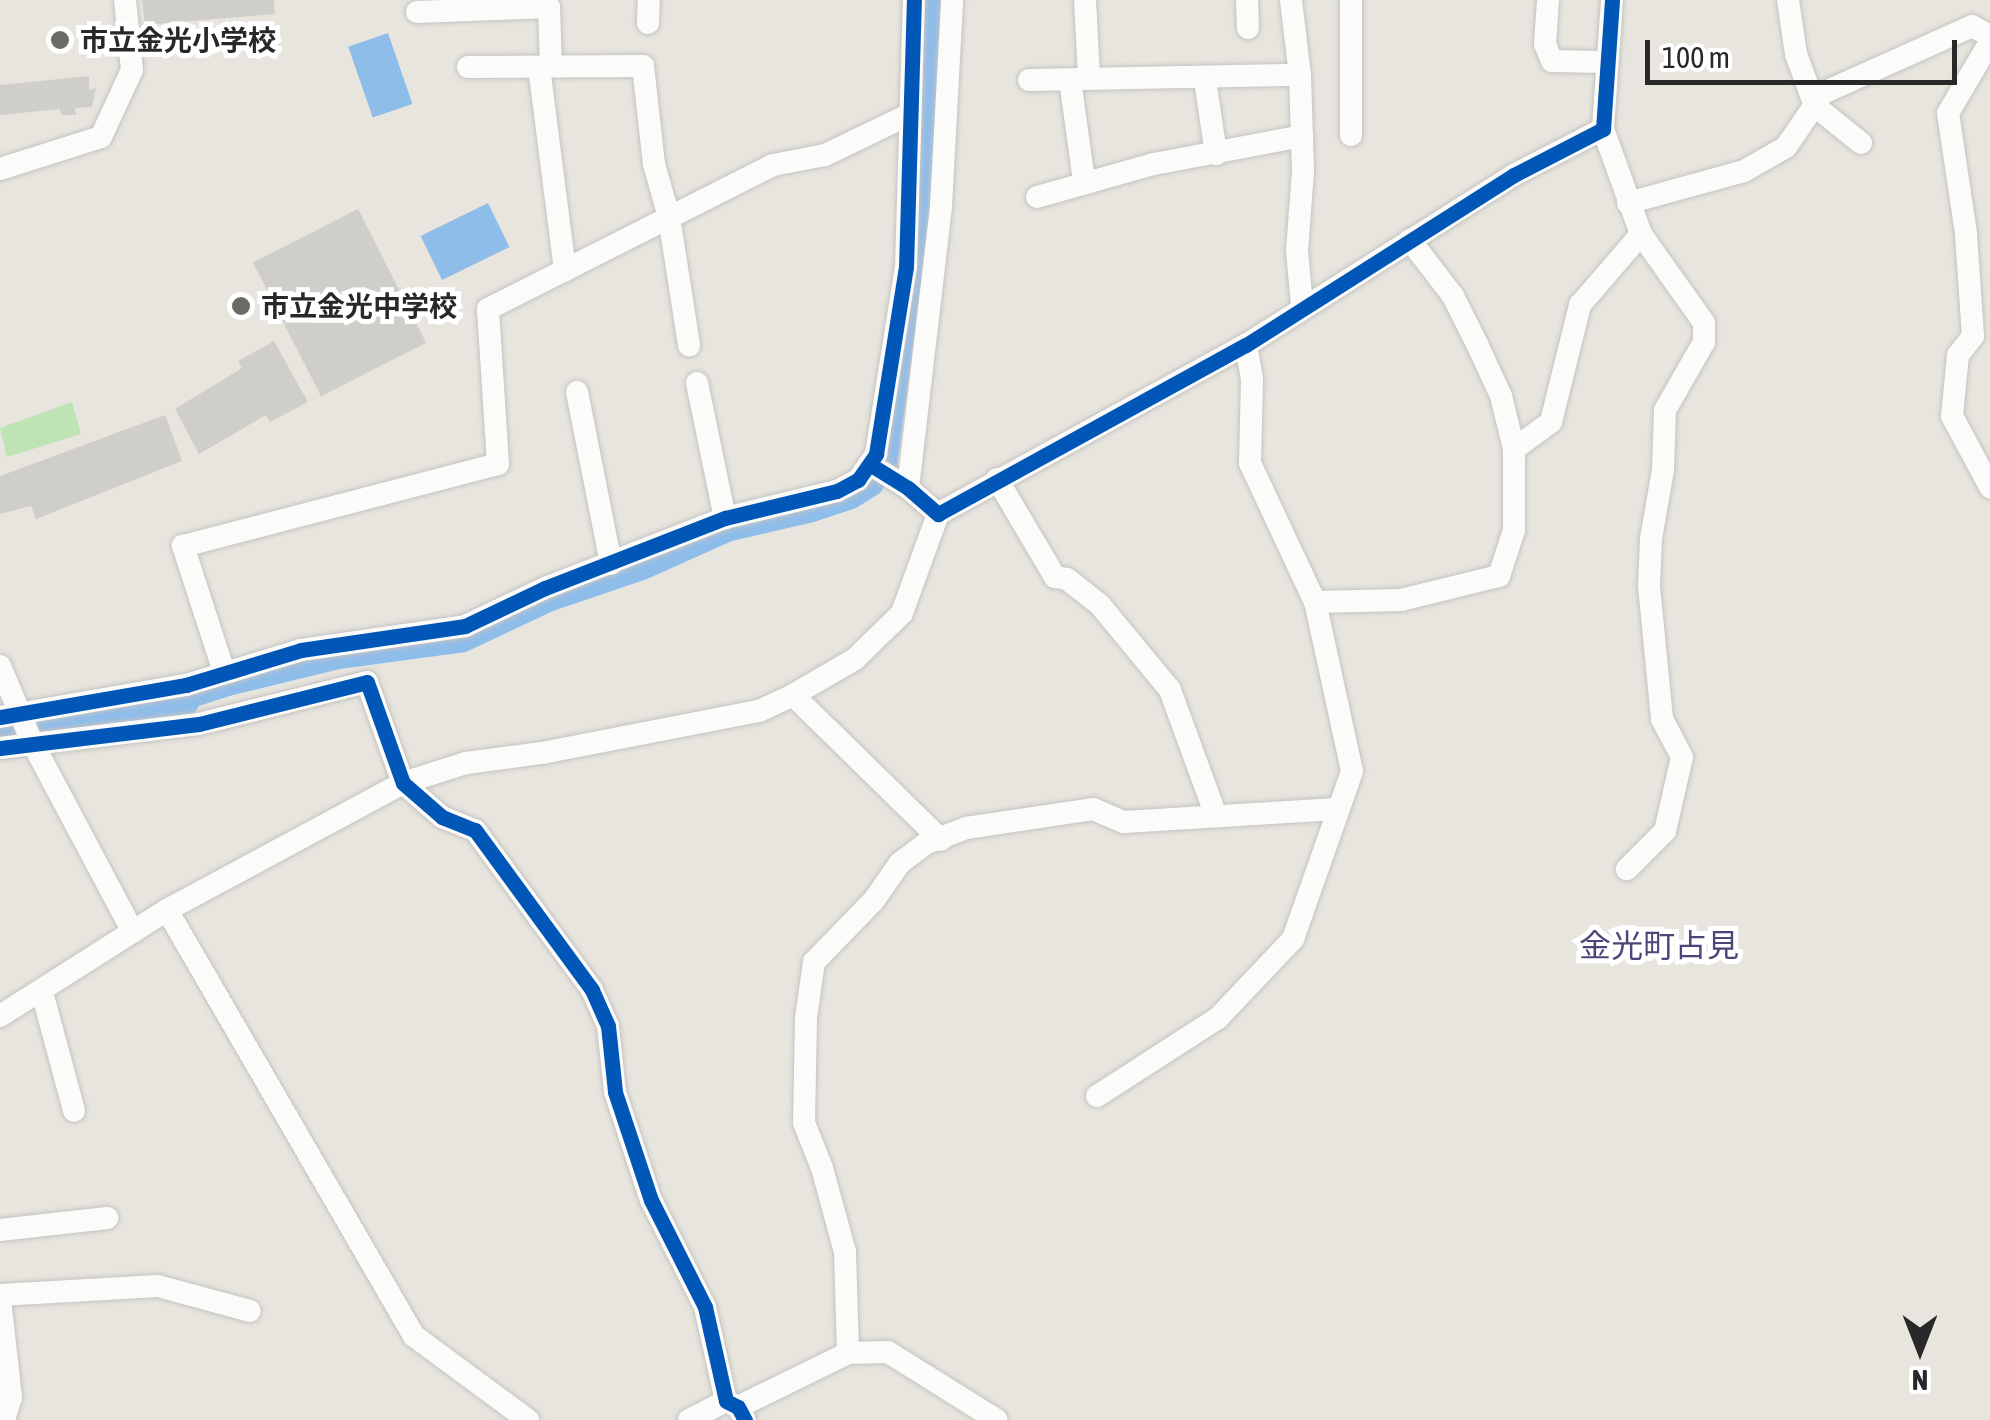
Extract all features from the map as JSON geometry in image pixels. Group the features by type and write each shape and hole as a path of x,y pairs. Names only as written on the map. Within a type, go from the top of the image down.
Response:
{"street":[{"path":"0,169 101,137 132,70 125,0"},
{"path":"11,715 186,684 362,638 464,626 724,518 837,491 858,480 870,465 906,266 914,0"},
{"path":"908,488 941,206 952,0"},
{"path":"1084,182 1080,78 1085,0"},
{"path":"1247,0 1248,28"},
{"path":"1291,0 1300,75 1302,136 1297,250 1302,306"},
{"path":"1351,136 1352,0"},
{"path":"1548,0 1545,44 1552,62 1604,62"},
{"path":"1612,0 1604,62 1603,129 1641,234 1704,323 1704,342 1665,410 1663,470 1651,539 1650,586 1662,718 1682,757 1665,830 1628,868"},
{"path":"1788,0 1796,54 1815,106 1861,143"},
{"path":"417,12 549,7 545,66 565,270"},
{"path":"1628,203 1744,171 1786,147 1824,92 1972,26 1990,39 1948,112 1966,234 1973,336 1958,355 1952,416 1990,487"},
{"path":"468,67 643,66 654,164 669,217 690,345"},
{"path":"1029,80 1205,80 1300,75"},
{"path":"1205,80 1216,154"},
{"path":"224,672 184,546 498,464 488,309 773,165 825,155 910,114"},
{"path":"0,1016 167,910 403,783 466,763 542,754 759,710 793,695 855,659 902,613 938,514 1246,345 1514,175 1603,129"},
{"path":"1038,197 1084,182 1302,136"},
{"path":"1514,449 1551,422 1580,305 1641,234"},
{"path":"1315,602 1401,600 1499,576 1514,530 1514,449 1501,396 1454,296 1410,240"},
{"path":"1098,1096 1218,1018 1293,940 1352,771 1315,602 1250,462 1252,378 1246,345"},
{"path":"697,384 724,518"},
{"path":"577,392 611,564"},
{"path":"870,465 908,488 938,514"},
{"path":"997,479 1055,577 1067,579 1100,605 1170,690 1216,816"},
{"path":"362,638 367,682 403,783 442,817 474,830 592,990 608,1026 615,1092 651,1200 704,1308 736,1410"},
{"path":"0,666 11,715 32,742 134,932"},
{"path":"0,748 199,724 367,682"},
{"path":"793,695 941,840"},
{"path":"848,1354 845,1252 822,1168 804,1123 806,1018 814,962 874,900 900,863 966,828 1092,809 1124,822 1337,809"},
{"path":"167,910 414,1336 528,1420"},
{"path":"42,992 74,1111"},
{"path":"0,1230 107,1218"},
{"path":"4,1420 11,1397 0,1297 158,1286 250,1311"},
{"path":"689,1420 736,1410 848,1354 888,1352 997,1420"}],"green space":[{"path":"72,402 81,434 7,457 0,428"}],"water":[{"path":"924,0 942,0 930,218 897,468 880,493 856,508 814,522 732,541 647,579 553,611 466,652 340,669 233,695 199,706 194,714 0,741 0,723 304,656 357,649 554,590 756,517 880,460"},
{"path":"388,33 412,104 373,118 348,47"},
{"path":"488,203 509,247 442,280 421,236"}],"building":[{"path":"142,0 274,0 275,14 145,25"},
{"path":"89,76 89,90 96,88 92,107 75,108 76,115 61,115 60,109 0,115 0,85"},
{"path":"358,209 426,343 321,396 253,263"},
{"path":"274,341 308,402 270,422 266,415 199,454 175,409 242,368 238,361"},
{"path":"165,415 182,461 36,519 31,506 0,514 0,476"}],"cycle path":[{"path":"0,717 186,685 301,650 465,626 545,588 725,518 837,491 858,480 876,454 906,267 914,0"},
{"path":"871,465 908,488 938,514 1246,345 1514,175 1603,129 1612,0"},
{"path":"0,748 199,724 367,682 403,783 442,817 475,830 592,990 608,1026 615,1092 651,1200 705,1307 726,1401 738,1407 745,1420"}],"place":[{"name":"市立金光小学校","path":"60,40"},
{"name":"市立金光中学校","path":"241,306"}],"district":[{"name":"金光町占見","path":"1659,946"}]}
